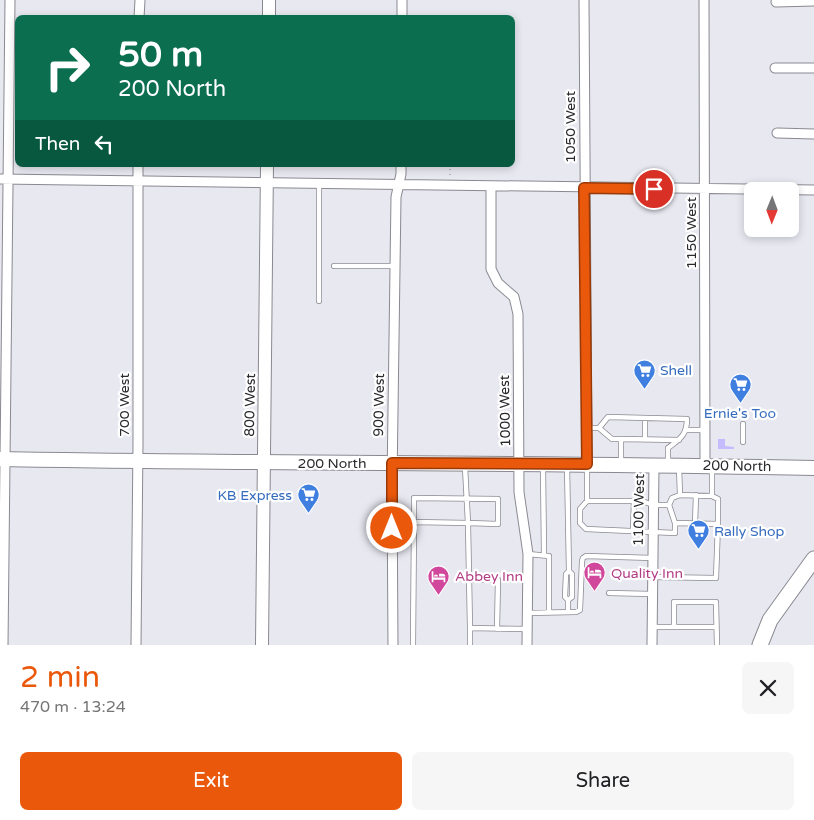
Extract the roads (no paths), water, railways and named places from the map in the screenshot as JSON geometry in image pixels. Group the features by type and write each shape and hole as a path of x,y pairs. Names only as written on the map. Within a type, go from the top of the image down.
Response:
{"highway":[{"path":"760,645 770,620 814,559"},
{"path":"770,645 779,625 814,578"}],"main road":[{"name":"200 North","path":"3,459 543,463 814,468"}],"street":[{"path":"3,645 4,179 10,66 10,0"},
{"path":"139,15 140,0"},
{"path":"268,15 269,0"},
{"path":"402,0 402,15"},
{"name":"1050 West","path":"584,0 587,464"},
{"name":"1150 West","path":"704,0 706,430 708,466"},
{"path":"776,2 814,1"},
{"path":"775,68 814,68"},
{"path":"777,133 814,134"},
{"name":"700 West","path":"136,645 138,167"},
{"name":"800 West","path":"262,645 267,167"},
{"name":"900 West","path":"393,645 392,463 396,197 401,167"},
{"path":"4,179 319,185 814,190"},
{"name":"1000 West","path":"491,186 491,270 498,283 514,297 518,314 519,492 528,554 527,645"},
{"name":"1100 West","path":"652,645 654,465"}],"lane":[{"path":"319,185 319,301"},
{"path":"334,266 395,266"},
{"path":"599,428 608,417 686,419 687,430 679,440 668,448 680,495"},
{"path":"645,418 645,439"},
{"path":"743,424 743,442"},
{"path":"588,428 599,428 612,439 679,440"},
{"path":"687,430 706,430"},
{"path":"621,439 621,465"},
{"path":"465,463 470,579 470,645"},
{"path":"543,463 544,555"},
{"path":"567,464 568,572 572,574 572,597 568,600 568,612"},
{"path":"587,464 587,501 580,509 579,516 580,523 586,529 674,533 675,524 669,505 672,498 680,495 712,496 718,499 716,578 653,577"},
{"path":"708,466 712,496"},
{"path":"695,524 696,496"},
{"path":"412,645 414,498 498,499 498,524 414,522"},
{"path":"587,501 669,505"},
{"path":"633,531 634,502"},
{"path":"675,524 718,524"},
{"path":"392,528 414,528"},
{"path":"528,554 544,555 550,558 549,612"},
{"path":"527,613 576,612 580,610 583,558 586,556 653,558"},
{"path":"470,579 498,580 498,629"},
{"path":"609,594 652,594"},
{"path":"674,627 674,602 716,602 717,645"},
{"path":"652,627 716,627"},
{"path":"470,628 527,630"}],"place":[{"name":"Shell","path":"644,389"},
{"name":"Ernie's Too","path":"740,404"},
{"name":"KB Express","path":"308,514"},
{"name":"Rally Shop","path":"698,550"},
{"name":"Quality Inn","path":"595,592"},
{"name":"Abbey Inn","path":"439,595"}]}
